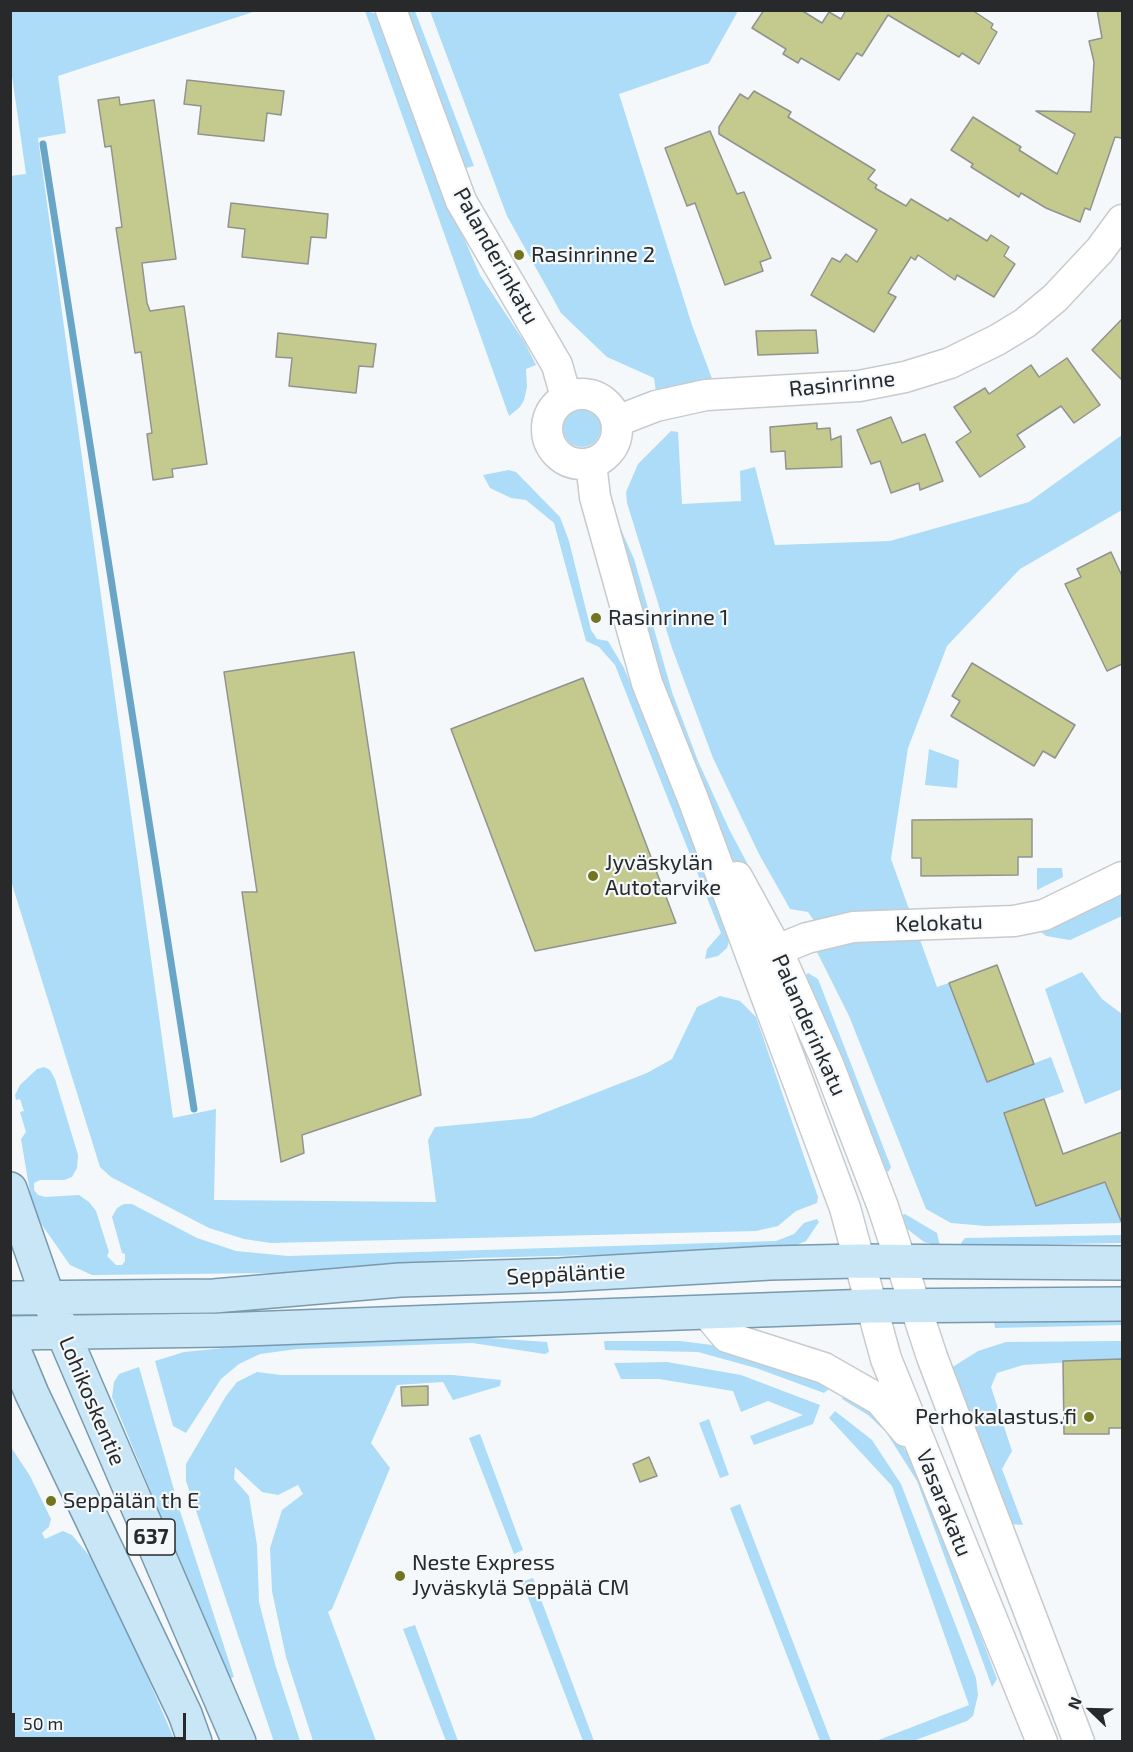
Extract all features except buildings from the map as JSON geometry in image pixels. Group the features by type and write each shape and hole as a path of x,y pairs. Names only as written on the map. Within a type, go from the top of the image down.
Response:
{"main road":[{"name":"Lohikoskentie","path":"10,1189 62,1332 239,1742"},
{"name":"Seppäläntie","path":"10,1298 214,1296 400,1281 857,1261 1122,1263"},
{"name":"Seppäläntie","path":"10,1333 219,1330 870,1306 1122,1304"},
{"name":"637","path":"10,1341 32,1394 185,1714 195,1742"}],"street":[{"name":"Palanderinkatu","path":"391,10 461,201 557,365 566,397"},
{"name":"Rasinrinne","path":"617,422 656,406 706,395 859,386 905,377 950,363 997,340 1047,304 1100,250 1122,220"},
{"path":"576,394 597,397 606,403 617,422 617,432 609,452 591,463 570,462 560,457 549,439 550,415 566,397 576,394"},
{"name":"Palanderinkatu","path":"591,463 596,503 647,683 693,799 764,955 828,1064 883,1207 900,1262"},
{"name":"Kelokatu","path":"764,955 807,939 854,927 1014,921 1044,915 1122,877"},
{"name":"Palanderinkatu","path":"764,955 845,1208 857,1261"},
{"name":"Vasarakatu","path":"857,1261 886,1359 1042,1742"},
{"name":"Vasarakatu","path":"900,1262 914,1305 1078,1742"},
{"path":"706,1312 727,1337 824,1368 880,1400 922,1452"}],"shaded area":[{"path":"11,10 256,11 58,76 66,133 38,138 173,1118 216,1109 214,1200 436,1202 428,1140 435,1127 531,1118 647,1073 672,1059 697,1007 720,996 740,1001 756,1017 818,1197 817,1203 796,1211 778,1226 756,1231 271,1243 244,1239 209,1228 111,1177 100,1167 11,881 10,176 26,174 11,69"},
{"path":"365,11 378,14 450,206 480,275 525,343 536,365 526,369 527,387 524,400 520,407 509,416"},
{"path":"403,11 415,11 474,166 462,169"},
{"path":"430,11 738,11 709,63 619,94 692,325 714,384 656,392 654,378 607,357 561,313 507,216"},
{"path":"582,409 595,415 601,428 595,441 582,447 569,441 563,428 569,415"},
{"path":"671,431 678,432 682,504 741,501 740,471 755,467 775,545 890,541 1029,502 1122,435 1122,510 1020,569 947,646 908,748 891,859 937,987 949,983 987,1081 1051,1057 1064,1092 1004,1113 1036,1206 1105,1182 1110,1194 1122,1190 1122,1223 986,1226 951,1223 926,1209 849,1016 816,950 830,944 808,912 790,909 759,854 713,758 672,648 627,503 626,492 638,464"},
{"path":"509,470 516,472 560,517 569,541 591,630 597,639 608,641 624,668 731,934 727,948 718,956 705,959 707,949 721,933 615,665 599,647 586,641 554,523 526,500 511,498 490,488 483,475"},
{"path":"612,509 634,559 672,692 698,761 729,829 763,893 763,899 739,872 685,759"},
{"path":"929,749 959,760 957,788 925,785"},
{"path":"1037,868 1062,868 1063,877 1037,890"},
{"path":"1122,894 1122,916 1070,940 1046,936 1041,932"},
{"path":"1082,972 1102,999 1122,1014 1122,1089 1085,1104 1045,989"},
{"path":"808,973 818,979 891,1167 889,1171 883,1173 803,978"},
{"path":"44,1067 50,1070 55,1079 78,1155 77,1168 72,1177 64,1180 40,1180 34,1183 34,1190 38,1195 45,1197 79,1195 89,1202 96,1211 109,1252 107,1256 116,1265 122,1265 125,1261 125,1254 122,1253 112,1217 117,1208 124,1204 132,1204 197,1238 236,1251 288,1256 776,1241 794,1234 804,1223 817,1219 819,1222 806,1241 785,1250 475,1258 273,1273 92,1275 70,1265 42,1225 32,1204 21,1139 26,1132 20,1112 24,1111 20,1099 16,1100 15,1095 20,1085 37,1069"},
{"path":"905,1214 937,1233 940,1246 924,1242 906,1228 901,1216"},
{"path":"1122,1235 1122,1243 963,1246 961,1243 965,1238"},
{"path":"1122,1320 1122,1325 995,1328 994,1321"},
{"path":"474,1337 547,1342 549,1352 545,1354 472,1343 297,1349 260,1354 239,1364 221,1379 186,1433 173,1426 155,1361 184,1352 233,1347"},
{"path":"604,1341 680,1341 712,1345 741,1353 831,1387 824,1393 756,1368 698,1352 605,1350"},
{"path":"1122,1341 1122,1359 1023,1365 997,1373 991,1387 1012,1451 1002,1469 1023,1525 1010,1524 951,1368 978,1351 1006,1342"},
{"path":"667,1362 741,1375 820,1405 813,1424 754,1445 750,1436 803,1415 768,1401 741,1412 733,1391 659,1379 621,1379 614,1363"},
{"path":"139,1367 180,1511 234,1677 228,1679 112,1397 114,1382 119,1374"},
{"path":"257,1372 281,1375 453,1375 501,1380 500,1386 453,1400 443,1382 397,1385 371,1443 390,1468 332,1609 328,1612 376,1741 313,1741 286,1657 272,1591 270,1548 282,1510 303,1494 298,1485 278,1495 262,1492 235,1467 234,1479 249,1496 257,1545 259,1602 275,1664 300,1741 274,1742 186,1481 186,1464 226,1396 237,1382"},
{"path":"845,1393 872,1408 894,1431 922,1479 997,1679 992,1687 917,1481 886,1432 868,1415 842,1399"},
{"path":"835,1411 872,1440 901,1484 976,1678 978,1695 973,1716 967,1721 913,1741 876,1741 969,1705 892,1486 829,1418"},
{"path":"709,1419 729,1475 720,1478 699,1423"},
{"path":"480,1434 523,1550 514,1554 469,1438"},
{"path":"11,1447 30,1476 51,1519 49,1527 42,1533 45,1539 63,1531 72,1535 93,1560 110,1590 175,1741 11,1742"},
{"path":"740,1504 831,1741 820,1741 730,1508"},
{"path":"533,1578 594,1741 583,1741 522,1582"},
{"path":"415,1625 458,1741 446,1741 403,1629"}],"waterway":[{"path":"43,144 194,1109"}],"place":[{"name":"Rasinrinne 2","path":"519,255"},
{"name":"Rasinrinne 1","path":"596,618"},
{"name":"Jyväskylän Autotarvike","path":"593,876"},
{"name":"Perhokalastus.fi","path":"1089,1417"},
{"name":"Seppälän th E","path":"51,1501"},
{"name":"Neste Express Jyväskylä Seppälä CM","path":"400,1576"}]}
